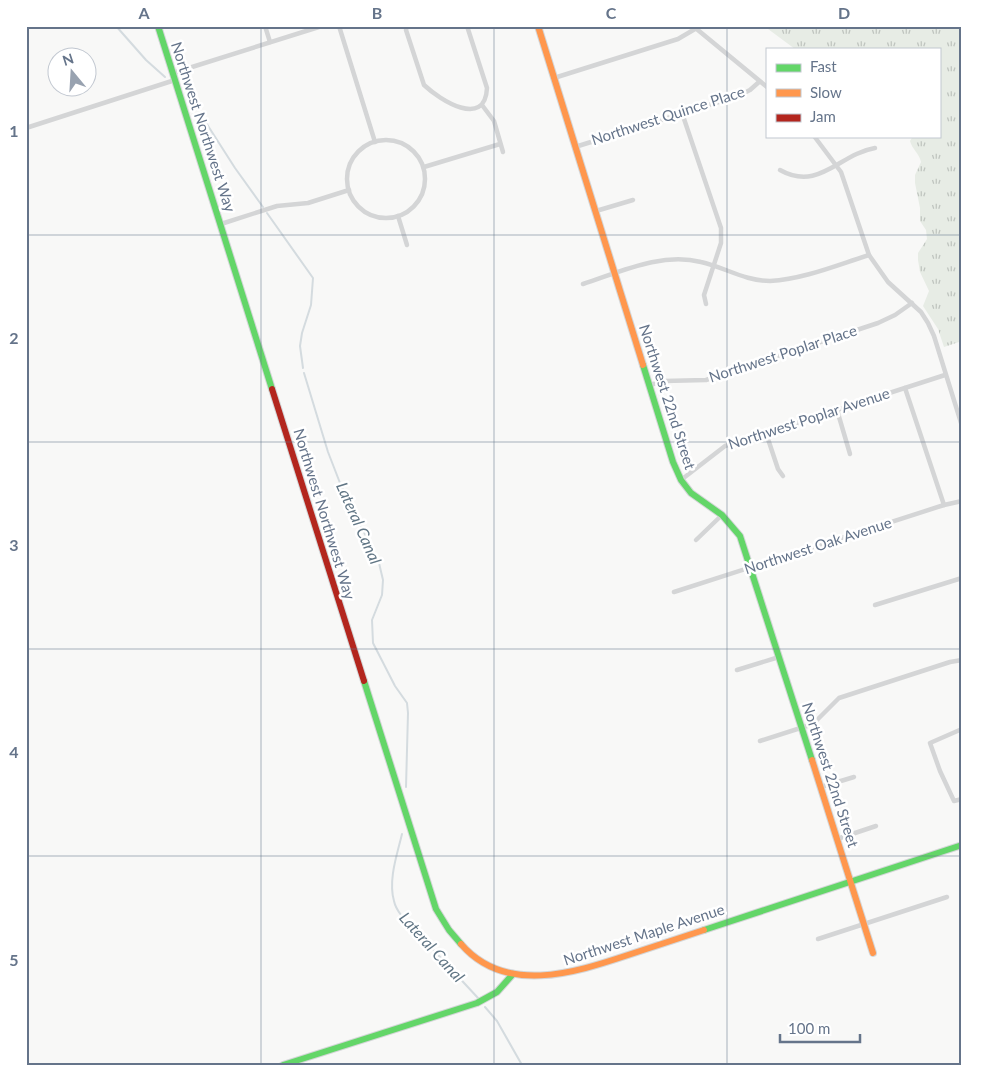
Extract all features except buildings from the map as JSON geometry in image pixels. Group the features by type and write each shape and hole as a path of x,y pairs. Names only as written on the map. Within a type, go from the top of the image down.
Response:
{"street":[{"name":"Northwest Northwest Way","path":"158,26 436,909 445,925 467,951 481,962 513,974"},
{"path":"265,26 270,42"},
{"path":"26,128 270,42 322,26"},
{"path":"339,26 374,142"},
{"path":"407,26 409,39 424,84 430,90 468,110 476,109 482,105 487,88 467,26"},
{"name":"Northwest 22nd Street","path":"538,26 673,462 681,480 691,493 722,515 740,536 752,568 873,953"},
{"path":"554,78 678,39 694,28 766,87"},
{"name":"Northwest Quince Place","path":"575,147 738,96 760,82"},
{"path":"482,105 494,121 503,152"},
{"path":"682,113 721,228 720,243 704,295 706,304"},
{"path":"816,138 841,172 869,255 888,282 921,312 928,323 962,426"},
{"path":"390,140 402,143 412,149 420,158 424,167 426,182 423,194 417,204 406,213 380,218 367,214 356,205 349,190 347,180 349,166 355,154 366,145 374,142 390,140"},
{"path":"424,167 500,144"},
{"path":"780,170 788,174 812,177 837,165 852,155 875,148"},
{"path":"220,224 277,206 308,202 349,190"},
{"path":"596,212 633,200"},
{"path":"398,216 407,244"},
{"path":"583,284 648,263 667,260 700,262 747,277 768,281 800,276 869,255"},
{"name":"Northwest Poplar Place","path":"650,386 664,381 706,380 878,323 912,303"},
{"name":"Northwest Poplar Avenue","path":"681,480 724,446 946,375"},
{"path":"905,388 944,505"},
{"path":"837,410 850,454"},
{"path":"766,433 778,469 783,476"},
{"name":"Northwest Oak Avenue","path":"674,592 944,505 962,501"},
{"path":"696,540 722,515"},
{"path":"875,606 962,578"},
{"path":"737,670 779,656"},
{"path":"760,741 813,724 839,698 950,662 962,660"},
{"path":"962,729 930,743 954,801 962,799"},
{"path":"821,788 854,776"},
{"path":"838,839 876,826"},
{"name":"Northwest Maple Avenue","path":"513,974 558,976 582,970 962,845"},
{"path":"818,939 948,897"},
{"path":"283,1065 477,1003 497,992 513,974"}],"green space":[{"path":"764,26 962,26 962,341 944,347 938,329 923,306 929,291 920,272 918,260 918,253 927,239 926,230 920,221 920,208 915,183 915,175 921,162 910,141 912,138 940,138 940,48 794,48"}],"waterway":[{"path":"116,26 146,60 165,77"},
{"name":"Lateral Canal","path":"203,118 263,207"},
{"name":"Lateral Canal","path":"267,213 313,278 311,305 300,346 303,368"},
{"name":"Lateral Canal","path":"304,373 328,452 340,483 379,563 383,580 382,595 372,620 373,643 395,686 407,703 406,787"},
{"name":"Lateral Canal","path":"402,834 393,876 392,893 394,903 401,915 478,998"},
{"name":"Lateral Canal","path":"485,1007 497,1021 522,1065"}],"traffic: fast":[{"path":"158,26 272,389"},
{"path":"643,365 673,462 681,480 691,493 722,515 740,536 812,760"},
{"path":"364,681 436,909 449,930 461,944"},
{"path":"704,930 962,845"},
{"path":"283,1065 477,1003 497,992 513,974"}],"traffic: slow":[{"path":"538,26 643,365"},
{"path":"812,760 873,953"},
{"path":"461,944 479,960 498,970 519,975 541,975 563,973 607,962 704,930"}],"traffic: jam":[{"path":"272,389 364,681"}]}
